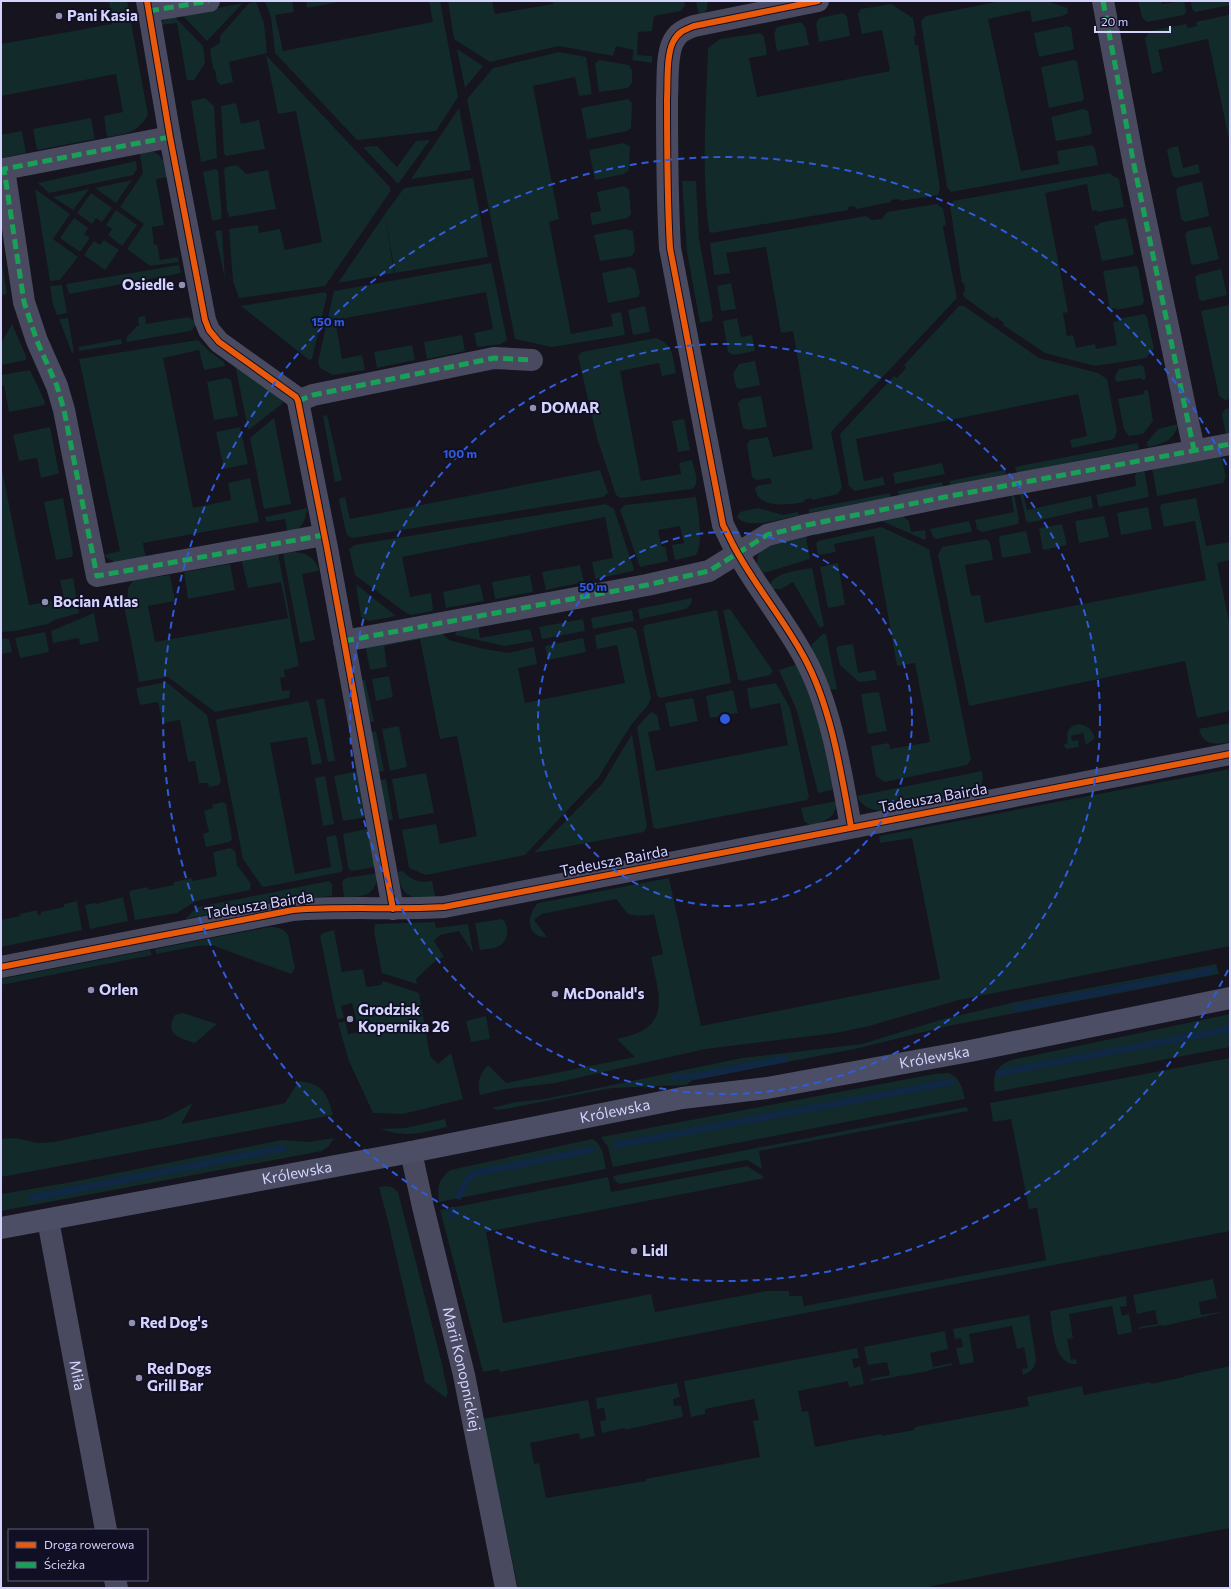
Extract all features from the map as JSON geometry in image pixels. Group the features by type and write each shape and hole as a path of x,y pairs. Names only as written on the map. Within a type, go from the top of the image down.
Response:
{"main road":[{"name":"Królewska","path":"1,1228 411,1152 682,1098 767,1088 970,1051 1230,998"}],"street":[{"path":"209,1 148,6 170,137 205,320 209,330 219,342 296,397 298,400 393,909"},
{"path":"818,1 694,26 678,33 672,43 669,56 666,168 670,248 723,525 737,553 789,632 814,677 827,714 851,826"},
{"path":"1103,1 1134,165 1194,450"},
{"path":"170,137 4,169 24,302 34,336 57,386 64,410 97,576 324,535"},
{"path":"298,400 313,395 494,358 532,360"},
{"path":"344,641 655,583 709,570 767,535 807,525 1230,444"},
{"name":"Tadeusza Bairda","path":"1,967 293,910 323,908 393,909 444,907 851,826 1000,799 1230,754"},
{"name":"Marii Konopnickiej","path":"411,1152 464,1375 506,1588"},
{"name":"Miła","path":"48,1220 106,1529"}],"green space":[{"path":"109,1 127,1 148,115 140,126 130,132 107,137 104,116 123,112 116,74 1,96 1,44 112,24"},
{"path":"292,1 294,12 275,15 283,51 433,22 429,1 440,1 458,97 436,131 357,140 275,53 271,17 265,2"},
{"path":"306,1 344,1 307,8"},
{"path":"448,1 492,1 495,14 553,4 553,1 684,1 685,5 681,11 654,16 652,31 638,32 637,55 652,56 652,63 632,60 634,50 616,46 613,56 559,46 490,62 454,39"},
{"path":"696,1 707,1 704,14 699,16"},
{"path":"1001,1 1047,1 1067,8 1068,13 1062,16 1032,22 1030,10 988,19 1021,171 1059,164 1057,151 1092,145 1095,148 1098,165 951,192 947,187 921,21 926,16"},
{"path":"1138,1 1161,1 1162,4 1184,1 1186,11 1184,15 1147,22 1142,17"},
{"path":"1191,1 1230,1 1230,5 1195,12 1192,9"},
{"path":"256,2 264,23 267,53 229,62 233,82 221,85 217,82 215,70 213,69 210,49 220,43 220,36 249,3"},
{"path":"243,3 207,41 182,15"},
{"path":"891,4 913,18 916,35 914,36 915,45 918,45 940,189 938,195 901,201 900,199 891,200 891,202 856,209 855,206 848,207 848,210 711,233 709,231 705,186 705,117 708,48 720,39 760,33 764,36 767,55 749,58 757,97 890,71 882,30 862,34 858,14 861,9"},
{"path":"843,13 847,17 850,36 819,42 816,24 819,18"},
{"path":"1228,15 1230,16 1230,144 1208,39 1158,50 1163,71 1152,74 1145,38 1150,31 1186,24 1188,28 1197,26 1196,22"},
{"path":"175,17 203,46 205,63 194,80 187,80 177,23 160,25 164,20"},
{"path":"801,22 805,27 809,45 777,51 774,34 777,27"},
{"path":"1067,26 1071,28 1074,49 1039,57 1034,33"},
{"path":"457,49 483,66 465,88"},
{"path":"559,52 586,57 592,94 579,96 575,77 533,86 559,219 549,222 571,334 613,326 611,314 621,312 625,335 552,347 515,339 467,99 493,68"},
{"path":"266,55 390,187 390,192 325,286 239,298 233,281 229,229 258,225 259,233 280,229 285,250 322,242 296,111 278,114"},
{"path":"599,60 629,65 632,70 632,83 628,88 599,92 595,64"},
{"path":"1074,60 1077,62 1084,98 1082,101 1049,108 1041,67"},
{"path":"205,98 214,106 217,158 201,162 191,101"},
{"path":"628,99 632,103 631,128 627,131 587,139 581,108"},
{"path":"236,103 241,124 259,120 265,149 226,156 224,153 221,106"},
{"path":"459,108 471,170 411,179"},
{"path":"1083,109 1088,111 1092,132 1090,135 1056,141 1051,117"},
{"path":"91,118 95,139 37,150 33,129"},
{"path":"22,131 26,153 1,158 1,135"},
{"path":"430,140 398,184 363,147 377,146 397,167 416,141"},
{"path":"624,143 630,147 629,170 624,174 595,180 589,150"},
{"path":"1178,146 1183,168 1198,164 1200,173 1176,178 1172,175 1167,151 1169,148"},
{"path":"139,149 156,153 160,156 164,164 167,177 156,179 164,225 152,227 154,245 157,244 160,260 178,257 179,262 150,266 127,249 144,224 120,207 143,173"},
{"path":"136,161 137,169 133,175 49,193 38,183"},
{"path":"237,165 246,174 268,170 276,209 230,217 227,211 224,170 226,167"},
{"path":"216,169 218,171 222,217 221,219 212,221 203,172"},
{"path":"1109,173 1119,179 1124,207 1097,212 1097,210 1092,211 1087,184 1045,193 1068,312 1063,313 1067,336 1073,335 1076,348 1095,344 1096,349 1117,345 1113,322 1118,321 1118,319 1144,314 1147,317 1154,349 1146,358 1095,366 1045,353 1003,325 1004,323 996,317 994,319 964,297 964,283 962,283 950,206 953,201"},
{"path":"473,178 488,257 395,273 385,214 404,188"},
{"path":"132,180 116,203 95,188"},
{"path":"682,181 696,181 699,238 713,316 711,321 700,323 687,252"},
{"path":"1202,181 1209,216 1185,222 1181,219 1176,190 1178,187"},
{"path":"624,186 629,189 631,214 627,218 592,225 590,213 601,211 597,192"},
{"path":"35,189 70,214 53,239 78,257 60,280 50,281"},
{"path":"89,189 73,210 53,197"},
{"path":"91,193 112,208 102,222 96,218 92,224 77,213"},
{"path":"937,204 943,209 946,224 943,227 957,298 831,432 842,487 838,494 812,500 811,498 804,500 804,502 791,504 775,504 762,500 755,489 757,486 772,483 770,478 757,480 752,477 747,444 750,440 768,437 773,457 813,449 793,331 781,333 766,247 726,253 730,273 714,275 710,243 866,216 872,220 882,219 887,212"},
{"path":"116,210 137,225 122,246 108,235 112,229 106,225"},
{"path":"385,214 394,273 338,283"},
{"path":"74,218 88,228 84,234 90,238 80,252 60,238"},
{"path":"1125,218 1127,220 1134,253 1133,255 1102,261 1094,226 1099,225 1099,223"},
{"path":"1211,226 1219,259 1194,265 1191,263 1185,235 1188,231"},
{"path":"625,229 633,231 635,251 632,256 600,261 594,235"},
{"path":"222,230 225,280 215,231"},
{"path":"104,240 119,250 105,270 84,255 94,241 100,245"},
{"path":"1,257 7,294 1,295"},
{"path":"491,263 507,340 501,344 477,347 474,333 493,329 486,292 335,320 342,359 362,355 365,370 333,375 320,368 318,362 334,291"},
{"path":"179,265 181,273 69,294 66,284"},
{"path":"1135,266 1138,267 1144,301 1142,305 1116,310 1116,308 1110,309 1103,271"},
{"path":"630,267 635,270 640,293 638,297 608,303 602,273"},
{"path":"1221,269 1227,295 1202,301 1199,299 1195,277 1197,275"},
{"path":"731,283 736,309 721,311 717,286"},
{"path":"62,285 67,313 57,315 53,305 50,286"},
{"path":"325,292 327,295 312,359 309,360 241,306"},
{"path":"1229,305 1230,399 1225,400 1219,396 1201,311"},
{"path":"645,306 650,332 633,335 628,310"},
{"path":"959,306 964,306 1039,358 1098,373 1107,379 1117,432 1114,439 1072,448 1070,440 1087,436 1078,394 856,439 864,481 883,477 885,485 855,491 849,486 840,434 894,376 897,378 906,368 904,365"},
{"path":"145,316 146,324 189,317 194,321 195,325 190,331 127,342 126,338 137,326 139,326 138,317"},
{"path":"68,318 74,352 72,353 59,319"},
{"path":"737,318 741,337 752,335 755,351 734,355 728,352 723,321"},
{"path":"12,324 26,356 26,360 1,365 1,343"},
{"path":"462,335 465,351 427,359 424,342"},
{"path":"656,338 666,344 672,352 676,373 662,376 659,363 620,371 641,481 681,474 679,463 692,460 696,483 695,487 692,489 621,498 616,495 597,438 578,356 582,352"},
{"path":"121,339 122,344 79,351 79,347"},
{"path":"198,340 209,351 224,362 225,366 204,370 199,350 163,358 193,508 231,500 228,483 250,478 259,522 143,543 147,564 114,562 103,555 120,551 79,359"},
{"path":"412,345 415,360 377,368 374,352"},
{"path":"755,361 760,385 740,389 736,387 733,374 739,364"},
{"path":"235,364 281,399 283,403 250,429 248,429"},
{"path":"1141,365 1144,367 1146,379 1142,380 1141,378 1116,382 1115,377 1119,369"},
{"path":"30,370 45,402 44,405 9,412 4,385 1,386 1,375"},
{"path":"226,378 231,380 238,416 214,420 207,382"},
{"path":"1148,390 1153,421 1143,434 1129,436 1124,429 1118,399 1144,394 1143,391"},
{"path":"761,396 767,427 748,430 743,428 738,403 742,399"},
{"path":"1230,408 1230,434 1226,435 1222,414 1225,409"},
{"path":"327,415 342,480 335,482 323,416"},
{"path":"274,418 291,504 264,509 250,438"},
{"path":"684,419 690,450 678,452 672,421"},
{"path":"1178,424 1171,438 1163,443 1148,447 1147,442 1158,429"},
{"path":"50,427 59,473 41,478 37,458 19,461 13,435"},
{"path":"240,427 248,464 224,469 216,432"},
{"path":"1138,443 1139,449 1017,473 1015,467"},
{"path":"1221,454 1226,478 1223,483 1157,496 1152,467"},
{"path":"942,463 945,474 895,484 893,473"},
{"path":"1,465 29,605 64,599 60,580 73,578 79,613 54,620 48,624 15,631 1,632"},
{"path":"1144,468 1149,497 1099,507 1096,495 1136,486 1135,476 1138,470"},
{"path":"600,470 608,493 603,497 353,538 348,536 346,532 339,501 340,498 345,497 350,519"},
{"path":"1004,470 1006,474 950,486 949,481"},
{"path":"942,482 943,487 899,496 898,491"},
{"path":"890,493 891,497 809,513 809,509"},
{"path":"1023,493 1027,510 1091,496 1093,508 1028,523 1020,494"},
{"path":"1011,494 1014,494 1019,520 1018,524 982,532 977,529 975,520 1014,512"},
{"path":"696,497 700,543 696,555 675,560 672,545 684,543 680,526 658,530 662,547 665,546 668,561 640,567 620,510 625,505"},
{"path":"63,498 73,553 72,557 56,560 44,502"},
{"path":"1196,498 1206,546 1230,542 1230,560 1217,563 1230,626 1230,711 1197,718 1185,661 969,706 938,555 942,547 986,539 990,542 993,560 965,565 971,596 980,595 985,623 1206,580 1195,521 1164,527 1160,507 1162,504"},
{"path":"606,504 614,509 634,569 633,571 596,579 592,562 613,558 605,517 402,557 410,597 431,593 432,611 412,615 406,613 355,575 349,549 354,545"},
{"path":"1148,507 1152,529 1121,535 1117,513"},
{"path":"307,508 302,524 296,530 288,534 285,519 267,522 265,517"},
{"path":"758,508 783,515 798,512 799,515 776,521 757,523 742,521 737,517 740,512"},
{"path":"901,515 909,521 911,532 925,530 925,540 882,521 816,535 815,533"},
{"path":"1104,516 1109,537 1079,543 1075,521"},
{"path":"969,521 972,531 936,539 933,537 930,529"},
{"path":"1062,524 1067,545 1043,550 1039,528"},
{"path":"881,527 929,549 971,759 967,765 885,782 876,776 871,748 872,746 889,743 890,749 930,742 915,663 897,666 874,536 834,544 836,552 818,555 816,544 818,541"},
{"path":"1026,531 1031,553 1002,558 1000,536"},
{"path":"806,536 810,559 764,573 757,567 759,553 764,546 769,543"},
{"path":"292,552 309,556 318,566 319,571 302,574 315,640 300,643 283,554"},
{"path":"278,553 299,666 284,670 285,677 280,678 282,691 290,690 289,698 215,712 168,677 139,682 125,611 128,588 133,580 170,575 175,601 148,606 155,642 288,618 281,582 248,588 242,562 242,559"},
{"path":"838,563 845,605 828,608 820,567"},
{"path":"230,564 235,590 188,599 184,572"},
{"path":"580,565 584,582 546,590 542,572"},
{"path":"812,568 824,626 820,628 793,582 781,589 773,589 770,585 782,574"},
{"path":"530,575 533,592 495,599 492,582"},
{"path":"356,584 396,616 369,621 361,617"},
{"path":"480,584 484,601 446,608 443,592"},
{"path":"692,598 691,604 686,609 640,619 638,609"},
{"path":"730,609 773,671 770,675 742,681 738,679 723,610"},
{"path":"632,610 634,621 593,629 591,618"},
{"path":"717,610 731,683 660,698 657,695 643,629 645,625"},
{"path":"94,613 99,641 80,645 79,638 53,643 51,631"},
{"path":"583,619 585,631 542,639 539,627"},
{"path":"478,624 480,638 530,629 533,641 505,646 455,635 459,627"},
{"path":"631,627 636,630 651,698 648,705 631,725 598,778 525,855 426,875 409,868 402,830 436,824 440,844 477,836 457,736 440,739 420,639 384,646 387,667 370,670 365,645 439,630 449,640 484,649 509,653 534,647 537,664 518,668 525,703 625,683 617,645 597,649 595,635"},
{"path":"45,632 49,652 20,658 15,638"},
{"path":"823,634 826,634 837,689 829,689 812,650 812,644"},
{"path":"1,638 9,639 12,652 1,654"},
{"path":"583,638 586,652 548,660 545,646"},
{"path":"853,644 858,673 875,670 877,680 859,682 840,665 836,648 839,646"},
{"path":"795,665 801,668 813,696 835,789 818,793 797,711 779,670"},
{"path":"389,676 393,697 376,701 372,679"},
{"path":"365,680 374,721 369,723 361,681"},
{"path":"166,682 207,715 221,781 219,785 209,787 208,783 199,783 195,761 188,762 180,720 163,723 158,702 140,705 136,688"},
{"path":"776,683 790,708 809,796 807,800 657,829 653,827 637,727 651,712 657,715 660,730 648,732 656,771 788,745 780,703 750,709 747,688"},
{"path":"733,690 738,713 710,718 706,696"},
{"path":"879,692 887,731 868,734 861,694"},
{"path":"324,698 335,761 328,762 316,700"},
{"path":"693,698 698,721 670,727 665,703"},
{"path":"307,701 309,703 322,763 312,765 307,737 270,743 295,874 331,867 326,837 336,835 343,869 341,872 264,887 243,859 216,722 217,719"},
{"path":"1230,723 1230,742 1220,744 1211,743 1204,739 1199,729"},
{"path":"1078,724 1089,728 1095,738 1086,745 1083,733 1071,736 1072,741 1078,740 1079,747 1067,749 1063,745 1068,743 1068,731 1074,725"},
{"path":"399,726 407,767 390,771 382,729"},
{"path":"376,731 384,771 379,772 370,732"},
{"path":"632,734 647,827 644,832 534,853 602,784"},
{"path":"1230,769 1230,946 959,1000 869,1026 836,1033 705,1049 555,1083 506,1089 480,1095 480,1079 488,1065 506,1083 635,1057 617,1039 635,1034 647,1028 654,1020 658,1010 659,999 651,957 663,954 654,914 641,916 628,914 616,899 542,914 534,920 547,937 535,934 530,925 531,914 538,903 669,878 701,1026 940,979 912,838 880,843 879,836"},
{"path":"359,771 367,817 343,821 334,776"},
{"path":"982,771 982,784 974,793 882,811 867,807 861,803 857,796"},
{"path":"426,773 434,813 399,819 392,779"},
{"path":"325,776 334,824 323,826 315,778"},
{"path":"386,779 393,820 387,821 380,780"},
{"path":"837,801 834,812 825,821 810,825 804,821 801,808"},
{"path":"222,802 226,804 232,839 229,842 206,847 203,834 209,832 204,811 213,808 212,805"},
{"path":"370,828 376,867 351,871 348,867 343,834"},
{"path":"230,848 235,851 237,865 251,884 250,890 196,901 177,913 135,920 129,891 148,887 149,890 174,885 174,882 192,878 193,881 217,876 213,852"},
{"path":"403,871 413,879 424,882 432,881 436,899 414,897 405,892 398,872"},
{"path":"378,873 375,886 368,894 344,897 342,882 346,878"},
{"path":"329,881 332,884 332,896 285,900 185,919 198,907"},
{"path":"123,897 128,921 90,929 85,905 96,904"},
{"path":"77,901 82,930 1,947 1,920 20,916 20,914 37,910 38,915 41,915 41,912 64,907 64,904"},
{"path":"502,919 505,922 507,929 505,941 497,947 480,950 475,923"},
{"path":"435,922 436,928 468,924 473,953 459,931 440,935 434,941 444,957 435,961 416,979 417,984 382,973 374,931 375,924"},
{"path":"269,927 280,928 288,935 295,968 291,974 212,945 197,946 156,954 155,949"},
{"path":"334,930 342,972 363,969 366,986 368,987 381,985 383,981 419,993 430,1056 438,1064 451,1053 463,1099 403,1114 373,1113 349,1061 338,1023 345,1021 348,1034 359,1032 352,1003 341,1006 344,1018 337,1019 320,936 323,933"},
{"path":"150,950 152,955 1,985 1,979"},
{"path":"1216,964 1219,974 948,1026 855,1049 693,1080 686,1085 612,1088 506,1109 497,1110 491,1108 516,1102 545,1099 742,1058 862,1044 940,1020 1015,1002"},
{"path":"183,1013 217,1024 195,1043 175,1035 171,1027 175,1015"},
{"path":"1230,1014 1230,1047 995,1092 994,1082 998,1069 1001,1065 1011,1060"},
{"path":"486,1016 490,1039 471,1042 466,1021"},
{"path":"1230,1058 1230,1231 500,1372 499,1369 483,1372 440,1210 608,1177 611,1192 747,1166 763,1176 764,1178 750,1181 486,1232 503,1323 651,1294 655,1312 766,1291 789,1291 789,1296 802,1296 804,1306 1046,1260 1037,1208 1029,1209 1011,1119 993,1122 990,1103"},
{"path":"948,1073 958,1080 965,1099 613,1167 608,1147 601,1137 934,1074"},
{"path":"299,1081 314,1084 323,1091 329,1101 333,1115 1,1177 1,1139 15,1138 38,1143 54,1142 163,1119 193,1103 181,1124 285,1103"},
{"path":"967,1107 968,1111 759,1151 762,1169 747,1160 620,1184 614,1180 613,1176"},
{"path":"445,1119 447,1127 422,1133 406,1134 389,1132 380,1129 405,1128"},
{"path":"334,1138 329,1146 322,1151 1,1211 1,1194 72,1182 282,1140 308,1142"},
{"path":"592,1139 599,1144 601,1148 606,1169 439,1202 439,1184 450,1170"},
{"path":"379,1187 392,1187 398,1192 442,1364 448,1393 446,1398 425,1382"},
{"path":"1213,1279 1217,1298 1199,1302 1201,1315 1220,1313 1163,1326 1139,1329 1139,1327 1158,1324 1155,1310 1137,1314 1133,1295"},
{"path":"1126,1296 1127,1306 1120,1307 1122,1316 1129,1314 1132,1332 1118,1335 1112,1306 1069,1314 1073,1338 1067,1339 1071,1360 1076,1359 1077,1364 1069,1363 1063,1359 1056,1345 1050,1311"},
{"path":"1029,1315 1036,1360 1034,1367 1028,1373 1023,1375 1022,1369 1028,1368 1024,1347 1017,1349 1012,1326 969,1334 974,1362 960,1365 956,1348 963,1347 961,1338 955,1339 953,1329"},
{"path":"945,1331 948,1349 930,1353 933,1367 952,1363 952,1365 929,1371 871,1381 870,1379 890,1375 887,1362 868,1365 864,1347"},
{"path":"857,1348 859,1358 852,1359 854,1368 860,1366 864,1384 849,1387 848,1381 798,1391 802,1412 808,1411 815,1447 881,1434 882,1436 914,1430 915,1427 1029,1406 1027,1397 1082,1386 1084,1395 1150,1382 1151,1384 1230,1366 1230,1528 922,1588 518,1588 483,1419 588,1400 595,1436 580,1439 579,1433 530,1443 534,1464 539,1463 546,1498 646,1481 646,1479 760,1457 753,1421 759,1420 754,1399 705,1409 705,1414 691,1417 684,1381"},
{"path":"677,1383 680,1397 673,1399 674,1406 681,1405 683,1417 625,1430 625,1428 602,1433 600,1421 606,1420 604,1408 597,1409 596,1398"}],"waterway":[{"path":"1017,1008 1211,971"},
{"path":"999,1073 1230,1029"},
{"path":"674,1077 697,1076 784,1059"},
{"path":"617,1145 951,1082"},
{"path":"32,1198 283,1148"},
{"path":"459,1196 468,1179 473,1174 591,1150"},
{"path":"451,1216 453,1210"}],"marked path":[{"path":"149,11 209,1"},
{"path":"1103,1 1134,165 1194,450"},
{"path":"170,137 4,169 24,302 37,341 57,386 64,410 97,576 324,535"},
{"path":"298,401 313,395 494,358 532,360"},
{"path":"344,641 647,585 709,571 767,535 807,525 945,497 1230,444"}],"cycle path":[{"path":"147,1 170,137 205,320 209,330 219,342 296,397 298,401 327,548 393,909"},
{"path":"818,1 694,26 682,32 673,42 669,55 667,78 669,229 670,248 723,525 733,546 796,643 813,676 821,696 834,740 851,827"},
{"path":"1,967 293,910 331,908 444,907 1230,754"}],"place":[{"name":"Pani Kasia","path":"59,16"},
{"name":"Osiedle","path":"182,285"},
{"name":"DOMAR","path":"533,408"},
{"name":"Bocian Atlas","path":"45,602"},
{"name":"Orlen","path":"91,990"},
{"name":"McDonald's","path":"555,994"},
{"name":"Grodzisk Kopernika 26","path":"350,1019"},
{"name":"Lidl","path":"634,1251"},
{"name":"Red Dog's","path":"132,1323"},
{"name":"Red Dogs Grill Bar","path":"139,1378"}]}
